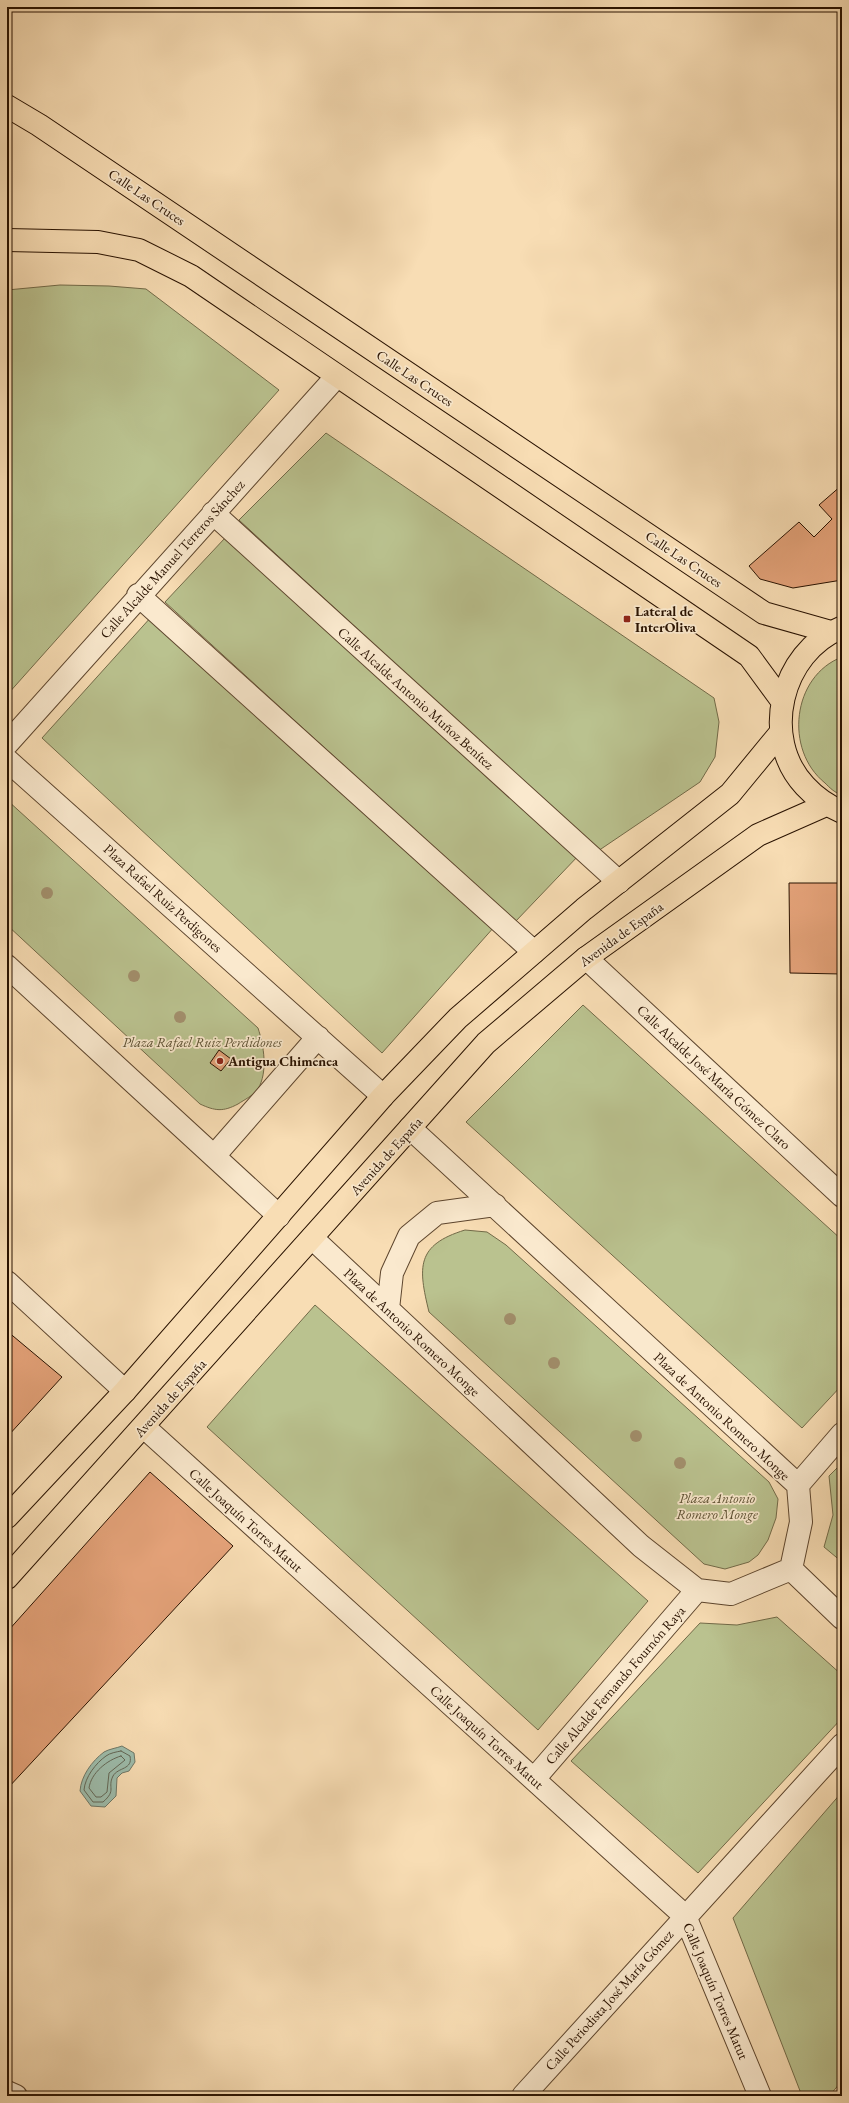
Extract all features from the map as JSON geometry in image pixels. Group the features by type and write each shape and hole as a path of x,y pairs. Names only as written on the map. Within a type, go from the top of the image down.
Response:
{"main road":[{"name":"Calle Las Cruces","path":"7,106 39,124 764,613 837,630"},
{"path":"7,240 98,242 139,250 191,276 749,656 782,701"},
{"path":"834,808 804,786 789,761 781,732 782,701 791,674 808,650 837,630"},
{"path":"7,1517 125,1391 383,1096 458,1018 534,952 619,882 730,794 781,732"},
{"name":"Avenida de España","path":"7,1578 144,1427 486,1043 586,958 758,835 834,808"}],"street":[{"name":"Calle Alcalde Manuel Terreros Sánchez","path":"7,744 138,595 337,376"},
{"name":"Calle Alcalde Antonio Muñoz Benítez","path":"213,514 619,882"},
{"path":"138,595 534,952"},
{"name":"Plaza Rafael Ruiz Perdigones","path":"7,760 383,1096"},
{"name":"Calle Alcalde José María Gómez Claro","path":"586,958 842,1196"},
{"path":"7,966 279,1216"},
{"path":"214,1156 318,1037"},
{"name":"Plaza de Antonio Romero Monge","path":"410,1128 798,1485 801,1522 791,1569"},
{"path":"388,1309 392,1273 409,1236 437,1213 495,1205"},
{"name":"Plaza de Antonio Romero Monge","path":"312,1238 641,1546 697,1590"},
{"path":"7,1282 125,1391"},
{"name":"Calle Joaquín Torres Matut","path":"144,1427 685,1916 760,2096"},
{"path":"798,1485 842,1434"},
{"path":"697,1590 731,1594 791,1569 842,1618"},
{"name":"Calle Alcalde Fernando Fournón Raya","path":"534,1780 697,1590"},
{"name":"Calle Periodista José María Gómez","path":"523,2096 842,1745"},
{"path":"7,2092 16,2096"}],"green space":[{"path":"60,285 109,286 146,289 279,390 7,695 7,290"},
{"path":"326,433 714,698 719,722 715,757 700,782 598,851 239,520"},
{"path":"225,538 580,854 515,922 165,602"},
{"path":"152,616 495,926 382,1053 42,738"},
{"path":"842,657 842,795 837,793 825,783 812,769 803,752 799,734 799,715 804,697 812,680 825,667"},
{"name":"Plaza Rafael Ruiz Perdidones","path":"7,800 258,1028 262,1043 264,1067 261,1082 258,1089 254,1093 238,1104 219,1110 200,1104 7,925"},
{"path":"583,1005 842,1240 842,1385 802,1428 466,1122"},
{"name":"Plaza Antonio Romero Monge","path":"465,1230 487,1232 506,1245 769,1482 778,1499 776,1518 768,1540 758,1555 749,1562 725,1569 704,1564 429,1312 423,1282 424,1260 429,1251 437,1243 449,1236"},
{"path":"315,1305 648,1601 538,1730 207,1427"},
{"path":"842,1463 842,1562 824,1547 833,1515 829,1476"},
{"path":"777,1617 842,1675 842,1718 698,1873 571,1761 700,1623 737,1625"},
{"path":"842,1792 842,2081 829,2096 802,2096 733,1918"}],"water":[{"path":"122,1746 134,1753 135,1762 129,1771 122,1773 117,1778 116,1796 105,1807 91,1806 80,1791 85,1774 91,1764 104,1752"}],"building":[{"path":"842,485 842,580 793,588 760,579 749,566 799,522 814,537 832,519 819,505"},
{"path":"789,883 842,883 842,974 790,973"},
{"name":"Antigua Chimenea","path":"219,1050 231,1059 221,1071 210,1063"},
{"path":"7,1331 62,1377 7,1437"},
{"path":"150,1472 233,1546 7,1789 7,1632"}],"place":[{"name":"Lateral de InterOliva","path":"627,619"},
{"name":"Antigua Chimenea","path":"220,1061"}]}
